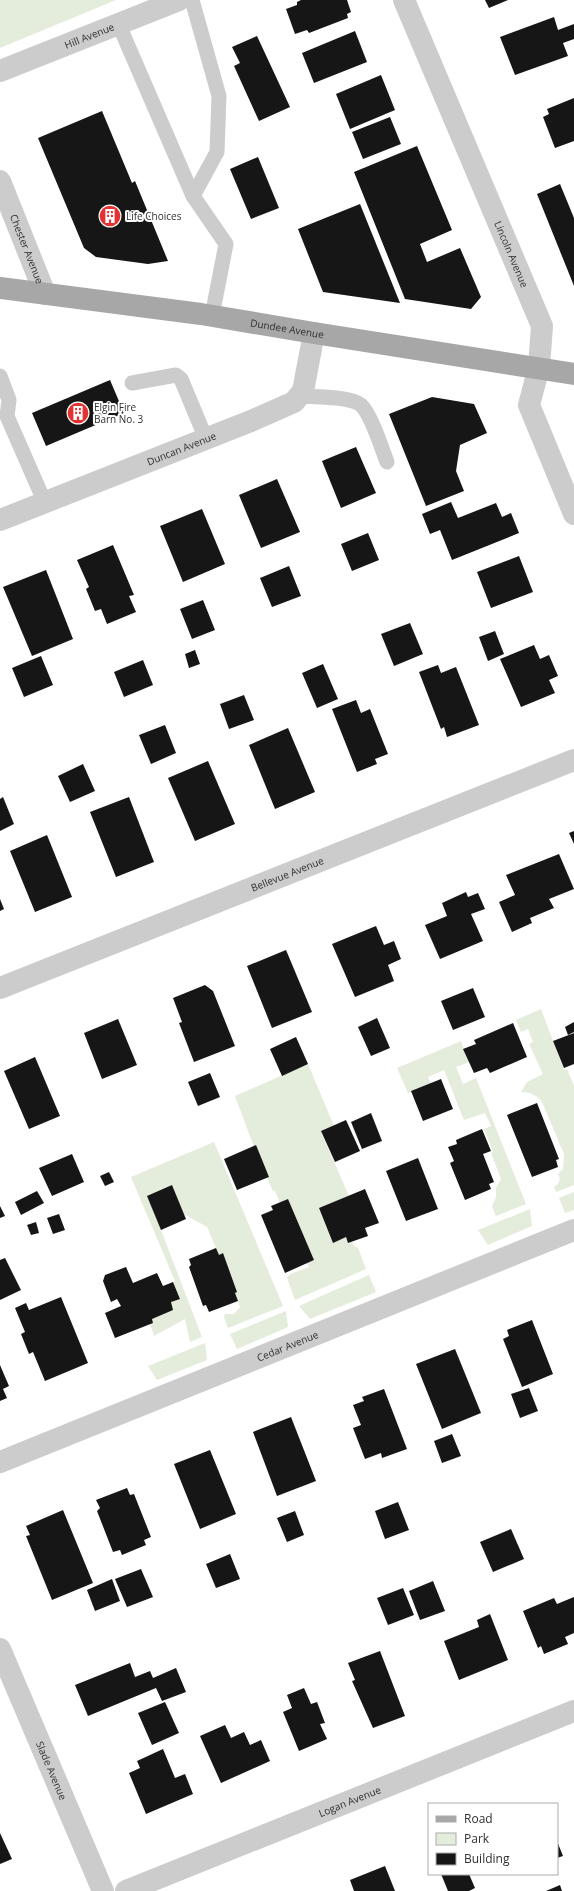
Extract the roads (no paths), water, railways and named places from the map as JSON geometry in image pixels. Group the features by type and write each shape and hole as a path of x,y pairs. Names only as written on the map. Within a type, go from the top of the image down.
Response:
{"main road":[{"name":"Dundee Avenue","path":"0,288 212,316 539,367 574,374"}],"street":[{"name":"Hill Avenue","path":"0,71 179,0"},
{"name":"Lincoln Avenue","path":"404,0 542,326 539,367 529,405 574,514"},
{"name":"Chester Avenue","path":"0,181 46,294"},
{"path":"300,396 305,380 314,333"},
{"name":"Duncan Avenue","path":"0,520 284,408 300,396"},
{"name":"Bellevue Avenue","path":"0,988 574,760"},
{"name":"Cedar Avenue","path":"0,1462 574,1230"},
{"name":"Slade Avenue","path":"0,1649 103,1891"},
{"name":"Logan Avenue","path":"126,1891 574,1711"}],"lane":[{"path":"192,0 219,96 217,152 193,196"},
{"path":"119,25 193,196 226,244 212,316"},
{"path":"132,383 176,375 181,379 206,439"},
{"path":"0,376 9,400 7,416 45,503"},
{"path":"300,396 345,400 361,405 368,416 387,462"}],"place":[{"name":"Life Choices","path":"110,216"},
{"name":"Elgin Fire Barn No. 3","path":"78,413"}]}
